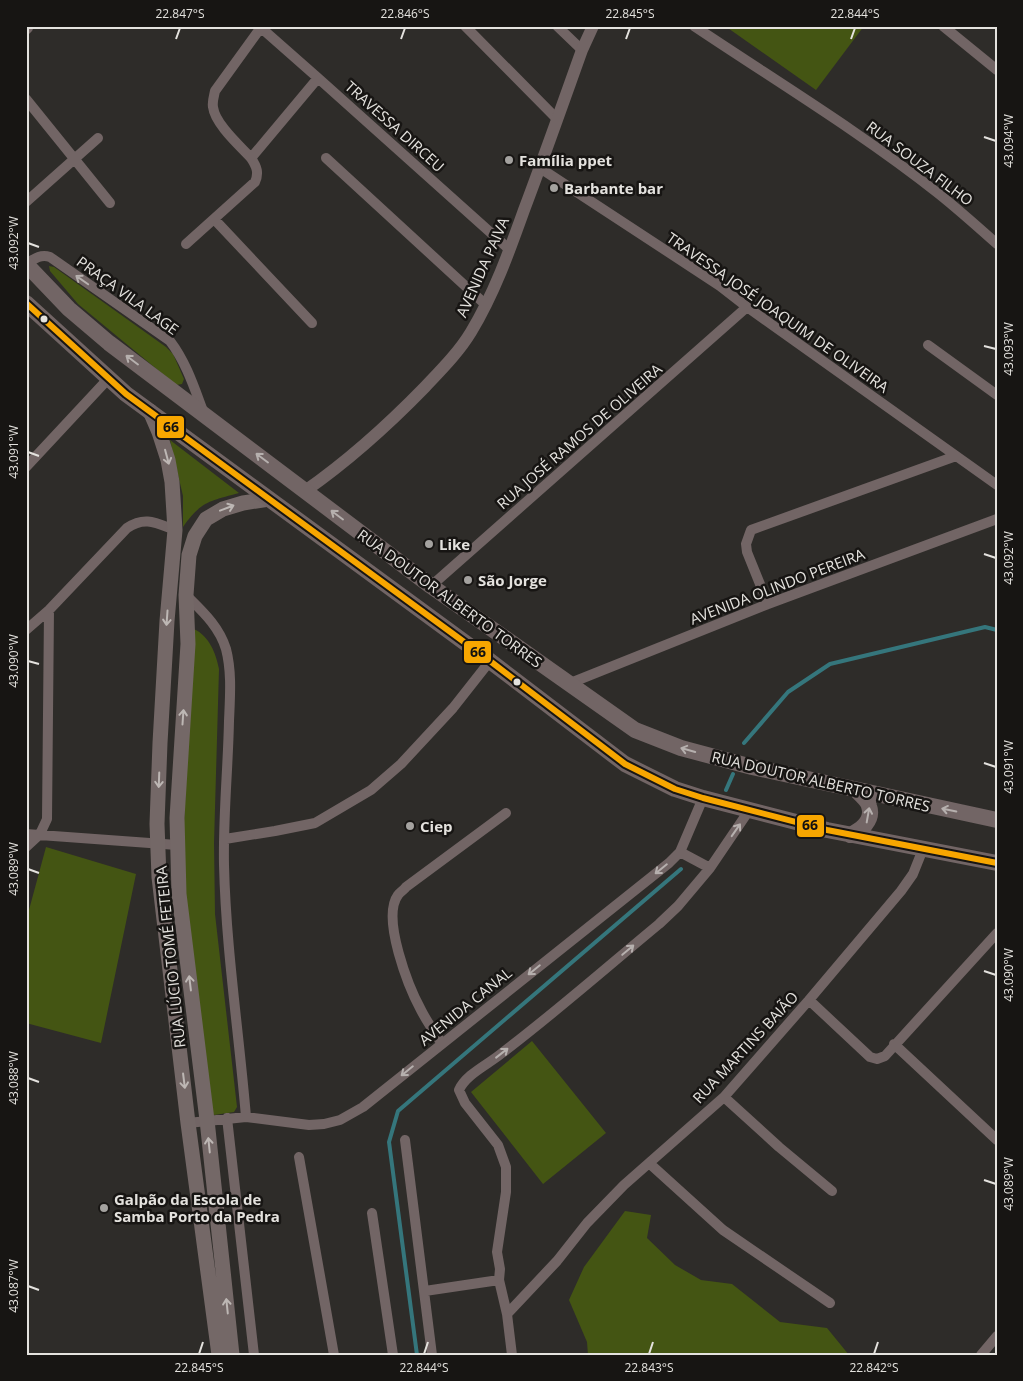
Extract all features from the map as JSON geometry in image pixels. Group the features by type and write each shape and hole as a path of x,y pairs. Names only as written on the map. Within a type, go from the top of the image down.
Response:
{"main road":[{"name":"RUA DOUTOR ALBERTO TORRES","path":"26,264 75,315 109,343 431,586 629,727 658,740 752,767 997,820"},
{"path":"26,303 126,394 490,661 625,764 676,788 703,798 850,835 997,863"},
{"name":"RUA LÚCIO TOMÉ FETEIRA","path":"150,411 168,460 172,482 175,530 167,620 160,743 157,824 159,877 188,1123 219,1355"},
{"name":"RUA LÚCIO TOMÉ FETEIRA","path":"232,1355 207,1120 179,894 176,845 188,644 186,595 189,555 195,536 206,519 228,507 269,499"},
{"path":"850,835 865,826 870,813 869,806 856,790"}],"street":[{"path":"465,26 557,119"},
{"path":"557,26 582,50"},
{"name":"AVENIDA PAIVA","path":"305,491 326,476 378,432 416,396 459,349 470,333 486,305 510,250 592,26"},
{"name":"RUA SOUZA FILHO","path":"694,26 847,127 938,194 997,244"},
{"path":"943,26 997,70"},
{"path":"186,244 255,182 257,170 251,158 217,118 213,108 215,91 260,27"},
{"name":"TRAVESSA DIRCEU","path":"260,27 510,250"},
{"path":"251,158 318,78"},
{"path":"26,99 110,203"},
{"path":"26,202 98,138"},
{"path":"326,158 486,305"},
{"name":"TRAVESSA JOSÉ JOAQUIM DE OLIVEIRA","path":"540,168 720,286 997,485"},
{"path":"214,218 312,323"},
{"name":"PRAÇA VILA LAGE","path":"26,264 38,256 50,257 170,341 180,353 204,415"},
{"name":"RUA JOSÉ RAMOS DE OLIVEIRA","path":"431,586 747,307"},
{"path":"928,344 997,395"},
{"path":"26,467 108,379"},
{"path":"768,604 747,552 746,544 751,530 956,456"},
{"name":"AVENIDA OLINDO PEREIRA","path":"568,684 768,604 997,518"},
{"path":"26,630 49,610 127,528 134,523 147,521 175,530"},
{"path":"186,595 204,612 217,629 225,649 228,665 229,715 224,863 229,940 246,1117"},
{"path":"26,848 40,834 47,819 49,610"},
{"path":"225,839 315,823 371,790 401,764 453,708 490,661"},
{"name":"AVENIDA CANAL","path":"188,1123 246,1117 309,1125 324,1124 340,1120 363,1107 669,863 680,852 703,798"},
{"path":"512,1355 496,1252 506,1192 506,1167 498,1145 460,1095 459,1090 463,1083 502,1054 659,924 678,906 710,868 750,809"},
{"path":"442,1044 421,1011 405,973 392,922 393,907 397,896 406,887 506,813"},
{"path":"26,834 176,845"},
{"name":"RUA MARTINS BAIÃO","path":"507,1314 557,1261 587,1223 624,1186 724,1096 901,892 913,874 923,849"},
{"path":"680,852 710,868"},
{"path":"809,1000 870,1057 877,1059 885,1056 997,934"},
{"path":"894,1044 997,1140"},
{"path":"724,1096 832,1191"},
{"path":"226,1118 254,1355"},
{"path":"405,1140 432,1355"},
{"path":"299,1157 334,1355"},
{"path":"649,1163 723,1230 830,1303"},
{"path":"372,1213 393,1355"},
{"path":"425,1291 499,1280"},
{"path":"981,1355 997,1336"}],"green space":[{"path":"725,26 864,26 816,90"},
{"path":"49,266 54,267 166,347 173,354 184,379 182,384 176,385 78,304 50,271"},
{"path":"170,440 239,493 207,503 189,518 183,527 183,496"},
{"path":"194,629 208,641 216,657 219,669 214,843 215,914 237,1107 234,1112 214,1115 210,1112 187,912 183,842"},
{"path":"46,847 136,874 101,1043 26,1023 26,921"},
{"path":"532,1041 606,1133 543,1184 471,1092"},
{"path":"625,1211 651,1215 647,1238 675,1265 701,1280 732,1284 780,1322 827,1328 849,1355 588,1355 587,1342 569,1300 584,1267"}],"waterway":[{"path":"744,743 788,692 830,664 985,627 997,630"},
{"path":"726,790 733,774"},
{"path":"417,1355 389,1142 398,1111 681,869"}],"transit line":[{"name":"66","path":"26,303 126,394 490,661 625,764 675,789 703,798 827,830 997,863"}],"place":[{"name":"Família ppet","path":"509,160"},
{"name":"Barbante bar","path":"554,188"},
{"name":"Like","path":"429,544"},
{"name":"São Jorge","path":"468,580"},
{"name":"Ciep","path":"410,826"},
{"name":"Galpão da Escola de Samba Porto da Pedra","path":"104,1208"}]}
